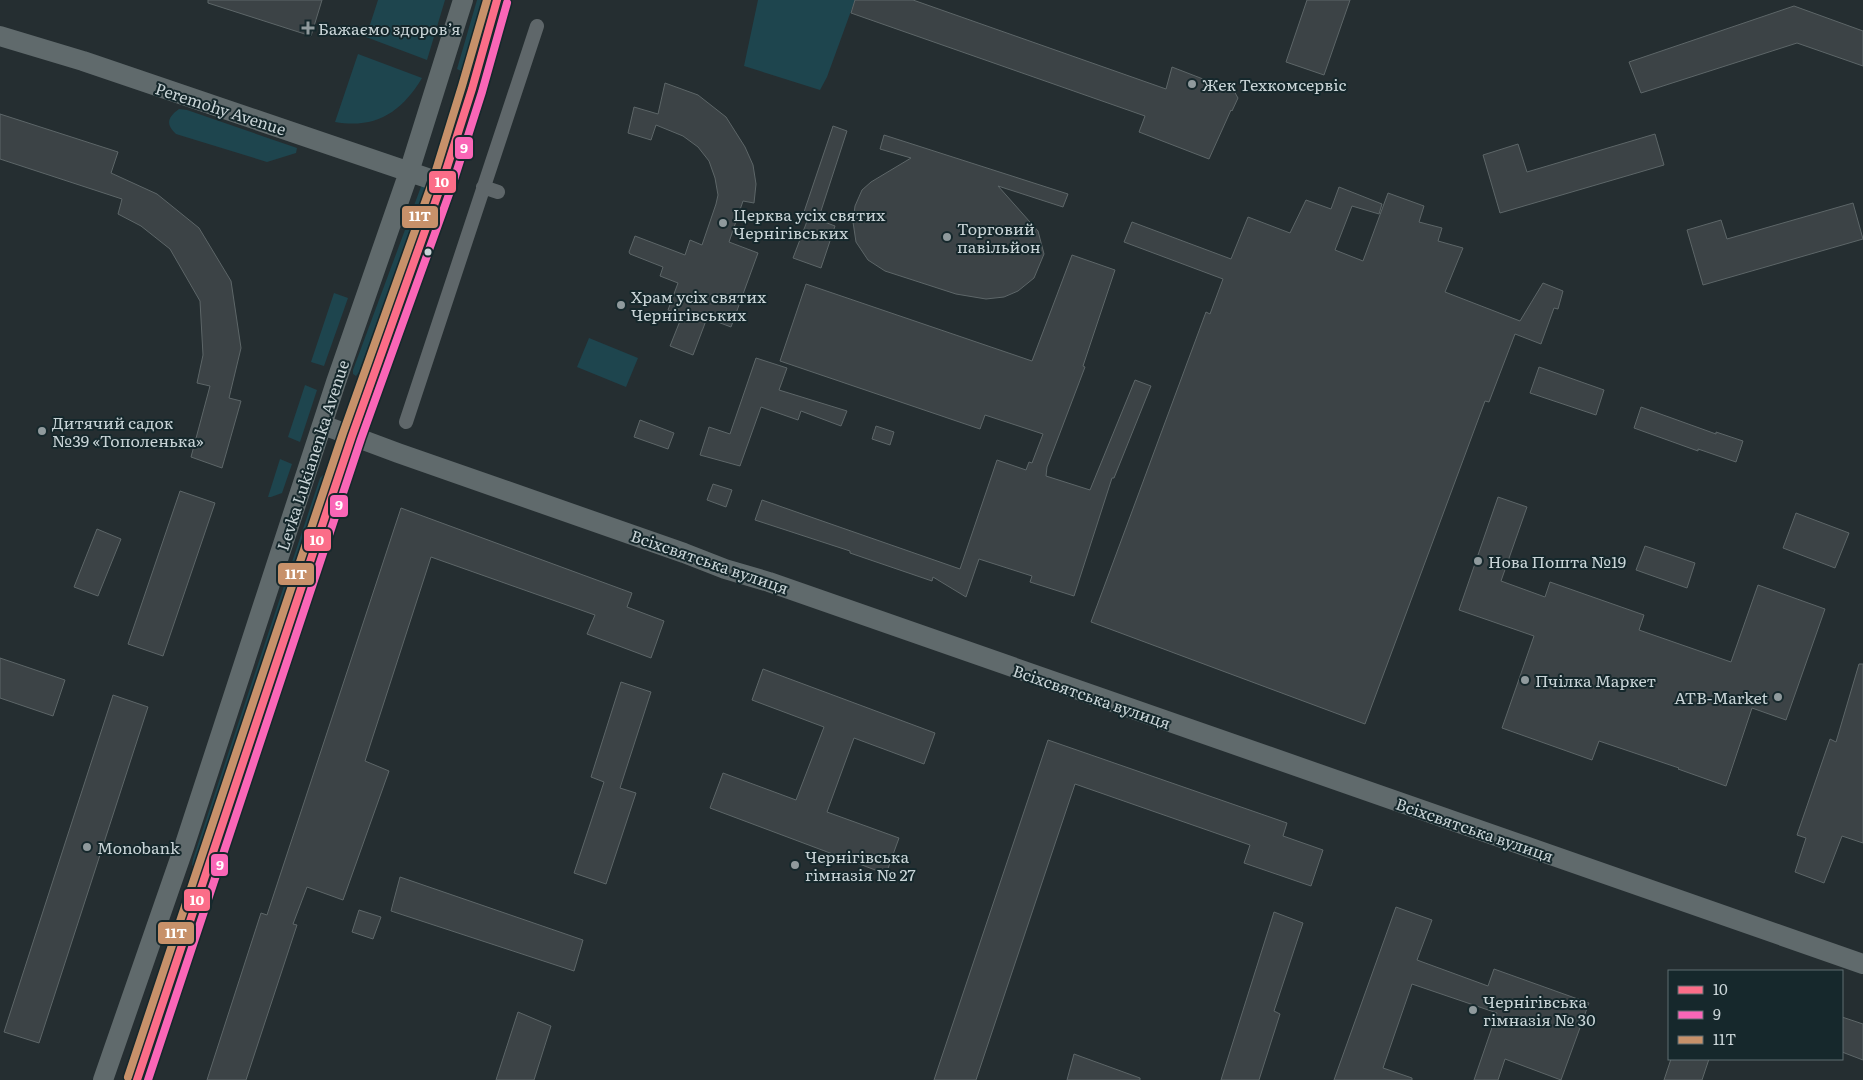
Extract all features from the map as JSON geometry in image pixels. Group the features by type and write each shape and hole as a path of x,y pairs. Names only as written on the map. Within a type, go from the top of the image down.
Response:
{"main road":[{"name":"Levka Lukianenka Avenue","path":"102,1080 184,847 323,425 409,172 462,0"},
{"name":"Levka Lukianenka Avenue","path":"137,1080 352,436 442,183 472,89 497,0"},
{"name":"Peremohy Avenue","path":"0,36 83,61 442,183"},
{"name":"Всіхсвятська вулиця","path":"323,425 684,552 725,569 769,582 1863,964"}],"street":[{"path":"406,422 537,26"},
{"path":"484,187 498,192"}],"shaded area":[{"path":"378,0 445,0 427,60 366,37"},
{"path":"477,0 487,0 465,73 457,69"},
{"path":"758,0 855,0 827,77 820,90 744,66"},
{"path":"358,54 422,78 405,101 386,116 363,123 335,122"},
{"path":"179,109 187,110 297,148 296,153 267,162 176,134 170,127 169,121 172,115"},
{"path":"422,184 426,185 426,188 356,376 353,374 353,370"},
{"path":"334,293 348,298 324,366 311,362"},
{"path":"589,338 638,358 626,387 577,367"},
{"path":"305,385 317,390 300,442 288,437"},
{"path":"280,459 292,464 282,493 268,497"},
{"path":"323,475 326,476 326,481 199,865 195,868 192,865 193,859 320,478"}],"building":[{"path":"208,0 322,0 311,36 208,3"},
{"path":"855,0 913,0 1166,89 1172,67 1234,91 1238,98 1209,159 1139,132 1145,116 851,13"},
{"path":"1307,0 1350,0 1324,75 1286,62"},
{"path":"1794,6 1863,31 1863,66 1797,43 1641,93 1629,62"},
{"name":"Церква усіх святих Чернігівських","path":"665,83 698,95 726,117 745,147 753,165 756,184 754,203 743,201 729,242 758,253 731,327 707,318 693,355 670,346 682,316 668,310 678,283 660,276 663,267 629,252 635,236 685,255 690,240 702,245 718,195 709,161 698,147 683,136 656,125 651,140 628,133 634,107 658,114"},
{"path":"0,114 118,152 111,173 157,194 199,228 231,281 241,348 229,398 241,401 222,468 191,457 210,386 197,383 203,355 200,301 170,249 141,226 118,214 122,199 0,159"},
{"path":"833,126 847,131 819,217 804,212"},
{"path":"1655,134 1664,165 1500,213 1483,155 1518,144 1527,172"},
{"name":"Торговий павільйон","path":"884,135 1068,194 1063,207 998,186 1038,231 1044,254 1034,278 1018,291 1004,297 986,299 956,294 885,271 868,260 856,242 853,222 855,206 862,190 871,182 911,158 880,149"},
{"path":"1339,187 1382,204 1379,214 1352,206 1335,250 1363,261 1388,193 1424,206 1419,222 1442,228 1438,241 1463,248 1445,292 1520,321 1543,283 1563,291 1558,309 1554,308 1541,344 1515,334 1489,402 1485,401 1365,724 1091,622 1206,312 1210,314 1223,279 1124,242 1132,222 1231,259 1248,217 1290,233 1306,200 1331,209"},
{"path":"1853,203 1863,239 1703,285 1687,230 1721,220 1727,239"},
{"path":"809,216 835,226 821,268 793,258"},
{"path":"1072,255 1115,270 1083,366 1085,367 1047,467 1046,476 1090,490 1135,380 1151,386 1114,478 1112,478 1074,596 1030,582 1032,576 979,559 966,597 933,577 932,581 850,553 850,551 755,520 762,500 960,569 997,460 1026,470 1029,462 1032,463 1043,434 985,415 980,429 780,361 806,284 1032,361"},
{"path":"756,358 787,368 779,390 847,411 841,426 801,411 798,420 761,407 740,466 700,455 709,427 730,434"},
{"path":"1539,367 1604,390 1596,415 1530,393"},
{"path":"1641,407 1716,434 1716,432 1743,441 1736,462 1698,449 1698,451 1634,428"},
{"path":"640,420 674,433 668,449 634,437"},
{"path":"876,426 894,432 890,445 872,439"},
{"path":"713,484 732,490 726,507 707,500"},
{"path":"180,491 215,503 163,656 128,644"},
{"path":"1498,497 1527,507 1501,581 1545,597 1550,582 1644,615 1639,630 1731,662 1758,585 1825,609 1786,720 1752,708 1726,786 1599,741 1592,760 1502,728 1534,636 1459,610"},
{"path":"401,508 632,593 627,607 664,621 651,658 587,634 595,615 431,557 365,761 389,771 343,900 307,887 293,924 297,925 246,1080 207,1080 261,913 267,915"},
{"path":"1796,513 1849,533 1835,568 1783,548"},
{"path":"97,529 121,539 98,596 74,587"},
{"path":"1645,546 1695,563 1687,588 1636,570"},
{"path":"0,658 65,680 53,716 0,698"},
{"path":"1859,664 1863,664 1863,843 1842,836 1824,883 1795,872 1806,838 1797,835 1830,739 1836,742"},
{"path":"763,669 935,733 924,764 854,738 827,812 899,838 886,874 710,808 723,773 796,800 824,727 752,700"},
{"path":"621,682 651,692 620,788 636,793 606,884 574,873 604,782 591,777"},
{"path":"113,695 148,707 39,1043 4,1032"},
{"path":"1048,740 1287,823 1283,836 1323,850 1311,886 1244,863 1250,845 1075,784 976,1080 934,1080"},
{"path":"400,877 583,940 574,971 391,911"},
{"path":"1396,907 1432,920 1417,960 1488,986 1494,969 1589,1003 1561,1080 1505,1059 1498,1080 1474,1080 1497,1013 1412,984 1383,1068 1412,1078 1412,1080 1334,1080"},
{"path":"359,910 381,917 373,939 352,932"},
{"path":"1274,912 1303,923 1274,1011 1280,1014 1259,1080 1221,1080"},
{"path":"518,1012 551,1026 534,1080 496,1080"},
{"path":"1843,1017 1863,1024 1863,1060 1843,1052"},
{"path":"1074,1054 1140,1078 1140,1080 1067,1080"},
{"path":"1671,1060 1709,1060 1702,1080 1664,1080"}],"transit line":[{"name":"11Т","path":"128,1077 343,433 433,180 487,0"},
{"name":"10","path":"137,1080 352,436 442,183 472,89 497,0"},
{"name":"9","path":"148,1080 361,439 452,186 482,92 507,3"}],"place":[{"name":"Бажаємо здоровʼя","path":"308,28"},
{"name":"Жек Техкомсервіс","path":"1192,84"},
{"name":"Церква усіх святих Чернігівських","path":"723,223"},
{"name":"Торговий павільйон","path":"947,237"},
{"name":"Храм усіх святих Чернігівських","path":"621,305"},
{"name":"Дитячий садок №39 «Тополенька»","path":"42,431"},
{"name":"Нова Пошта №19","path":"1478,561"},
{"name":"Пчілка Маркет","path":"1525,680"},
{"name":"ATB-Market","path":"1778,697"},
{"name":"Monobank","path":"87,847"},
{"name":"Чернігівська гімназія № 27","path":"795,865"},
{"name":"Чернігівська гімназія № 30","path":"1473,1010"}]}
